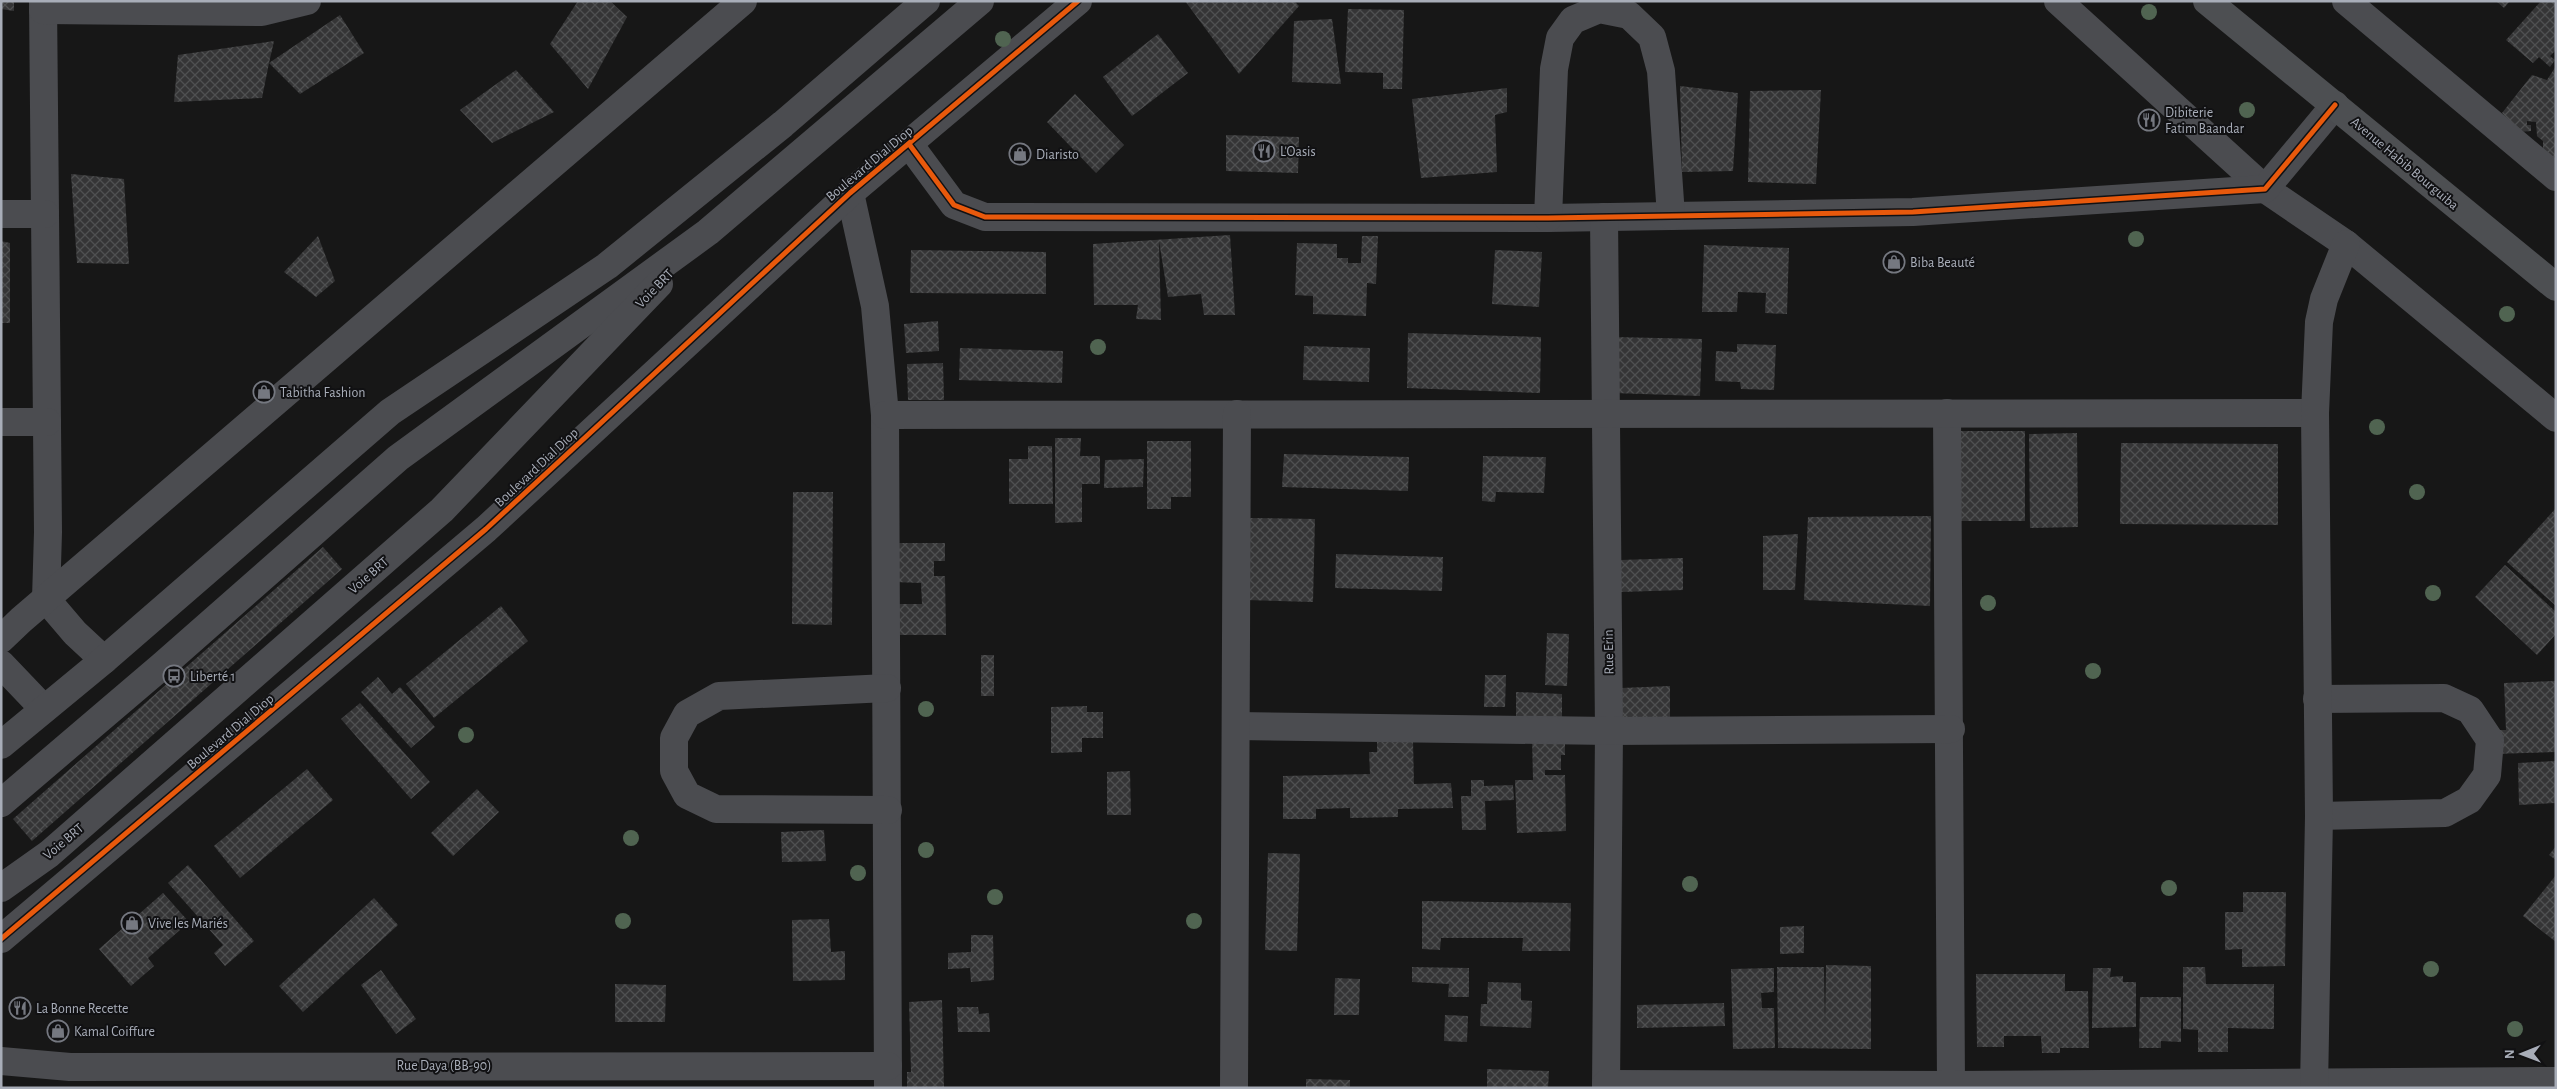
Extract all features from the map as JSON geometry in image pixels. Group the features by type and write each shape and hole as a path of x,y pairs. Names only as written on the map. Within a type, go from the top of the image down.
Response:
{"main road":[{"name":"Avenue Habib Bourguiba","path":"2207,1 2556,287"}],"street":[{"path":"104,660 75,633 46,598 47,422 43,6 262,12 307,1"},
{"path":"1,639 46,598 743,1"},
{"path":"1,745 104,660 390,412 607,266 783,124 926,1"},
{"name":"Voie BRT","path":"1,803 171,659 398,458 708,232 980,1"},
{"name":"Boulevard Dial Diop","path":"1,939 486,529 850,193 1078,1"},
{"path":"2058,1 2265,189 2346,244 2556,418"},
{"path":"2346,1 2556,177"},
{"path":"1548,218 1554,69 1560,38 1573,20 1599,9 1629,15 1652,38 1661,71 1672,216"},
{"path":"909,144 954,205 985,216 1548,218 1913,212 2265,189 2335,105"},
{"path":"850,193 874,306 885,414 888,1077"},
{"path":"1,214 45,214"},
{"name":"Rue Erin","path":"1604,217 1609,731 1606,1086"},
{"name":"Voie BRT","path":"1,888 49,854 442,510 708,232"},
{"path":"2314,1086 2319,816 2315,412 2319,322 2324,299 2346,244"},
{"path":"885,414 2315,412"},
{"path":"1947,413 1951,729 1951,1085"},
{"path":"1234,1088 1237,414"},
{"path":"1,422 47,422"},
{"path":"1,664 44,709"},
{"path":"887,688 719,696 687,714 674,738 674,771 688,795 716,809 888,810"},
{"path":"2317,699 2444,698 2470,710 2490,740 2486,775 2469,800 2445,813 2319,816"},
{"path":"1236,726 1609,731 1951,729"},
{"name":"Rue Daya (BB-90)","path":"1,1061 70,1077 888,1077"},
{"path":"1606,1086 2314,1086 2556,1082"}],"building":[{"path":"1,1 14,1 14,11 1,9"},
{"path":"578,1 610,1 627,17 588,89 550,44"},
{"path":"1185,1 1294,1 1299,6 1239,74"},
{"path":"2496,1 2510,1 2504,8"},
{"path":"2541,1 2556,2 2556,50 2550,56 2555,60 2550,67 2539,57 2533,63 2506,40"},
{"path":"1348,9 1404,10 1402,89 1383,89 1383,73 1345,72"},
{"path":"340,15 364,53 300,94 269,63"},
{"path":"1332,19 1341,84 1292,82 1294,21"},
{"path":"1158,34 1188,73 1132,116 1103,77"},
{"path":"274,41 262,98 174,102 178,55"},
{"path":"2556,66 2556,160 2543,155 2543,141 2537,136 2536,122 2527,121 2527,125 2531,125 2531,131 2520,132 2502,113 2532,75 2547,80"},
{"path":"516,70 554,112 492,143 460,110"},
{"path":"1680,86 1738,93 1733,171 1682,172"},
{"path":"1507,88 1507,112 1495,115 1497,172 1421,178 1412,99"},
{"path":"1821,90 1816,184 1748,182 1750,91"},
{"path":"1075,94 1124,145 1096,173 1047,122"},
{"path":"1226,135 1299,137 1298,173 1226,171"},
{"path":"71,174 124,179 129,264 77,263"},
{"path":"1230,235 1235,315 1204,315 1201,294 1168,297 1159,241 1161,320 1136,319 1138,305 1094,305 1093,244"},
{"path":"318,236 335,281 316,297 284,272"},
{"path":"1362,236 1378,236 1376,284 1367,283 1366,316 1313,314 1313,296 1295,295 1297,243 1337,244 1337,258 1348,258 1348,263 1361,263"},
{"path":"1,241 10,243 10,323 1,323"},
{"path":"1704,245 1789,248 1787,314 1765,313 1766,293 1738,292 1737,312 1702,312"},
{"path":"911,250 1046,252 1046,294 910,293"},
{"path":"1495,250 1542,252 1539,307 1492,304"},
{"path":"938,321 939,351 906,353 904,324"},
{"path":"1408,333 1541,337 1540,393 1407,388"},
{"path":"1614,337 1702,339 1700,396 1613,393"},
{"path":"1737,344 1776,345 1774,390 1741,389 1740,382 1715,381 1716,351 1737,352"},
{"path":"1304,346 1370,348 1369,382 1303,380"},
{"path":"960,348 1063,351 1062,383 959,380"},
{"path":"943,363 944,400 908,400 907,364"},
{"path":"1958,431 2025,431 2025,521 1957,521"},
{"path":"2077,433 2078,527 2030,528 2029,434"},
{"path":"1055,438 1081,438 1080,456 1100,456 1100,484 1082,484 1082,522 1055,523"},
{"path":"1147,441 1191,441 1191,497 1171,497 1171,509 1147,509"},
{"path":"2121,443 2278,444 2278,525 2120,524"},
{"path":"1028,446 1052,446 1053,504 1009,504 1009,459 1028,459"},
{"path":"1284,454 1409,457 1408,491 1282,487"},
{"path":"1483,456 1546,457 1544,493 1496,492 1495,502 1482,501"},
{"path":"1144,459 1143,487 1104,488 1105,460"},
{"path":"793,492 833,492 832,625 792,624"},
{"path":"2556,508 2556,606 2507,562"},
{"path":"1931,516 1930,606 1804,600 1808,517"},
{"path":"1247,518 1315,519 1313,602 1245,600"},
{"path":"1798,534 1795,590 1763,590 1763,536"},
{"path":"894,543 945,543 945,561 934,561 934,576 945,576 946,635 894,635 894,604 922,604 921,583 894,582"},
{"path":"323,547 342,569 32,841 13,819"},
{"path":"1336,554 1443,557 1442,591 1335,588"},
{"path":"1683,558 1683,590 1621,592 1620,560"},
{"path":"2505,565 2556,612 2556,634 2537,655 2475,597"},
{"path":"501,606 528,641 434,718 406,684"},
{"path":"1547,633 1569,634 1567,686 1545,685"},
{"path":"981,655 994,655 994,696 981,696"},
{"path":"1485,675 1506,675 1505,707 1484,707"},
{"path":"378,677 392,694 400,687 435,727 411,748 361,692"},
{"path":"2556,681 2556,752 2493,754 2492,730 2506,730 2504,683"},
{"path":"1670,686 1670,717 1622,717 1621,688"},
{"path":"1516,692 1562,694 1562,720 1516,719"},
{"path":"360,703 430,782 411,799 341,719"},
{"path":"1087,706 1087,712 1103,712 1103,738 1082,738 1082,752 1051,753 1051,707"},
{"path":"1565,736 1565,755 1561,755 1561,770 1545,770 1545,775 1565,775 1566,831 1517,833 1515,780 1533,780 1532,737"},
{"path":"1413,741 1414,784 1451,783 1453,808 1398,809 1398,817 1350,818 1350,808 1316,809 1316,819 1283,819 1283,776 1370,774 1369,752 1377,752 1377,742"},
{"path":"2556,761 2556,803 2519,805 2518,763"},
{"path":"307,769 333,800 240,878 214,846"},
{"path":"1130,771 1131,815 1107,815 1107,772"},
{"path":"1471,780 1484,780 1484,786 1513,785 1514,800 1485,801 1486,830 1462,830 1461,796 1471,796"},
{"path":"477,789 499,812 453,856 431,833"},
{"path":"824,830 826,861 782,862 781,832"},
{"path":"2556,846 2556,860 2549,855"},
{"path":"1268,853 1300,854 1297,951 1265,950"},
{"path":"188,865 254,941 225,966 214,953 223,945 168,883"},
{"path":"2556,875 2556,942 2523,916"},
{"path":"2243,892 2286,892 2285,966 2242,967 2242,949 2225,950 2225,912 2243,912"},
{"path":"163,893 189,922 148,958 154,966 131,986 99,949"},
{"path":"374,898 398,925 303,1012 279,986"},
{"path":"1422,901 1571,903 1570,951 1522,951 1523,938 1441,938 1440,950 1422,949"},
{"path":"829,919 831,952 845,951 845,980 793,981 792,920"},
{"path":"1804,926 1804,953 1780,954 1780,927"},
{"path":"971,935 993,935 994,980 971,982 970,968 948,969 948,953 971,952"},
{"path":"1826,965 1871,966 1871,1049 1778,1048 1777,967 1824,967 1825,1023"},
{"path":"1412,967 1469,968 1469,997 1448,997 1449,984 1412,982"},
{"path":"2183,967 2205,967 2206,984 2274,984 2274,1029 2228,1028 2228,1052 2198,1052 2198,1030 2183,1029"},
{"path":"1774,968 1774,992 1761,993 1762,1008 1774,1008 1775,1048 1733,1049 1731,969"},
{"path":"2093,968 2111,968 2110,977 2123,976 2123,982 2136,982 2136,1027 2092,1028"},
{"path":"381,970 416,1019 396,1034 361,985"},
{"path":"1976,974 2065,974 2065,991 2088,991 2089,1048 2060,1048 2060,1053 2042,1053 2041,1036 2004,1036 2004,1047 1977,1047"},
{"path":"1335,978 1360,979 1359,1015 1334,1015"},
{"path":"1488,982 1521,983 1521,1000 1532,1001 1531,1028 1480,1026 1481,1004 1487,1004"},
{"path":"615,984 666,985 665,1022 615,1022"},
{"path":"2140,997 2181,997 2181,1042 2161,1041 2161,1048 2139,1048"},
{"path":"942,1000 944,1088 907,1088 907,1072 911,1072 909,1002"},
{"path":"1724,1003 1725,1026 1637,1028 1637,1005"},
{"path":"957,1007 978,1007 979,1014 989,1013 990,1032 958,1032"},
{"path":"1445,1015 1468,1016 1467,1042 1444,1041"},
{"path":"1487,1069 1549,1071 1548,1088 1487,1088"},
{"path":"1306,1079 1350,1080 1350,1088 1306,1088"}],"cycle path":[{"path":"1,939 486,529 850,193 1078,1"},
{"path":"909,144 954,205 985,217 1548,218 1913,212 2265,189 2335,105"}],"place":[{"name":"Dibiterie Fatim Baandar","path":"2149,120"},
{"name":"L'Oasis","path":"1264,151"},
{"name":"Diaristo","path":"1020,154"},
{"name":"Biba Beauté","path":"1894,262"},
{"name":"Tabitha Fashion","path":"264,392"},
{"name":"Liberté 1","path":"174,676"},
{"name":"Vive les Mariés","path":"132,923"},
{"name":"La Bonne Recette","path":"20,1008"},
{"name":"Kamal Coiffure","path":"58,1031"}]}
